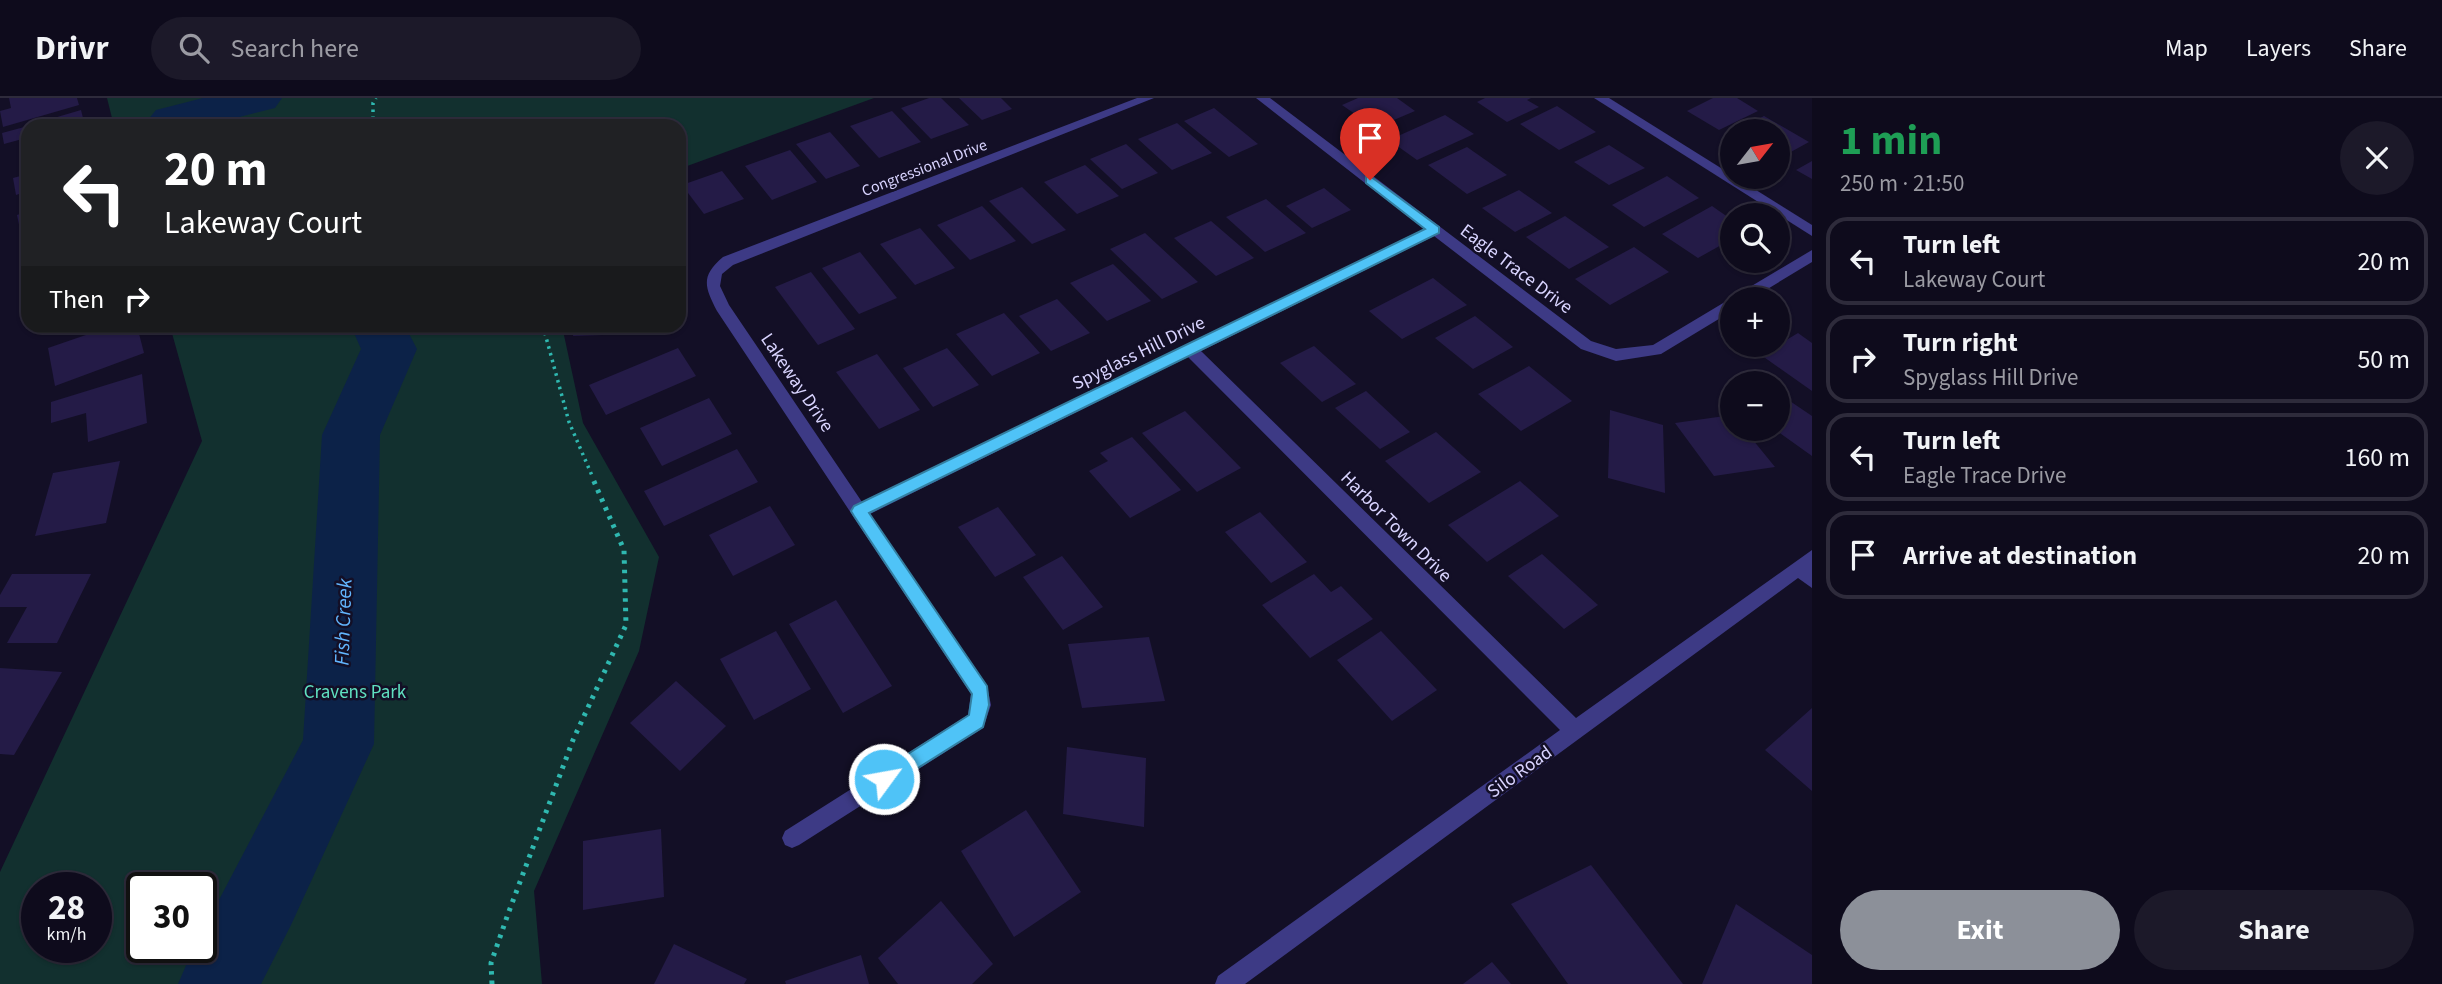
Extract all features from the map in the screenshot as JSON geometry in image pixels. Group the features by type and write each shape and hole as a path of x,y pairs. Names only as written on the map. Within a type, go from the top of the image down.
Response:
{"street":[{"name":"Congressional Drive","path":"715,272 729,261 1148,98"},
{"name":"Eagle Trace Drive","path":"1262,98 1586,345 1616,355 1656,350 1720,311"},
{"path":"1600,98 1812,231"},
{"name":"Spyglass Hill Drive","path":"859,511 1434,230"},
{"path":"1760,287 1812,255"},
{"name":"Lakeway Drive","path":"715,272 713,286 722,307 980,692 981,705 976,721 792,838"},
{"name":"Harbor Town Drive","path":"1191,350 1575,731"},
{"name":"Silo Road","path":"1226,984 1575,731 1808,568"}],"path":[{"path":"373,119 373,103 376,98"},
{"path":"492,984 491,962 573,740 626,625 624,550 569,422 545,333"}],"green space":[{"path":"107,98 874,98 686,166 686,119 112,119"},
{"name":"Cravens Park","path":"172,333 564,333 583,423 659,557 639,651 534,891 542,984 0,984 0,872 202,441"}],"building":[{"path":"9,98 77,98 79,105 31,119 21,119 21,122 3,127 0,111 11,108"},
{"path":"929,98 941,98 969,125 931,139 901,108"},
{"path":"959,98 1001,98 1012,109 982,120"},
{"path":"1358,98 1397,98 1415,111 1375,128 1342,105"},
{"path":"1485,98 1531,98 1527,100 1539,107 1507,122 1477,102"},
{"path":"1713,98 1737,98 1758,111 1742,119 1720,119 1719,130 1687,111"},
{"path":"1557,106 1596,132 1559,150 1520,124"},
{"path":"1214,108 1258,144 1229,157 1184,121"},
{"path":"81,110 83,119 50,119"},
{"path":"892,111 921,142 879,158 850,126"},
{"path":"1445,115 1474,134 1417,160 1389,140"},
{"path":"1177,123 1212,153 1172,170 1138,139"},
{"path":"21,128 21,139 4,144 2,133"},
{"path":"1790,131 1809,142 1790,152"},
{"path":"830,132 860,166 826,179 796,144"},
{"path":"1126,144 1158,173 1122,189 1090,159"},
{"path":"1609,145 1645,168 1609,185 1574,162"},
{"path":"1467,147 1507,175 1467,194 1428,165"},
{"path":"790,150 817,182 772,200 745,166"},
{"path":"1812,161 1812,179 1796,170"},
{"path":"1085,165 1119,196 1077,214 1044,182"},
{"path":"722,171 744,199 704,214 686,190 686,184"},
{"path":"21,176 21,193 16,195 13,178"},
{"path":"1667,176 1699,198 1644,227 1612,205"},
{"path":"1022,187 1066,230 1032,244 989,201"},
{"path":"1324,188 1351,210 1312,228 1286,206"},
{"path":"1519,190 1552,213 1515,232 1482,208"},
{"path":"1266,199 1306,233 1265,252 1226,217"},
{"path":"982,206 1016,241 970,260 937,225"},
{"path":"1712,206 1720,212 1720,246 1698,258 1662,234"},
{"path":"21,214 21,234 17,215"},
{"path":"1565,216 1609,247 1569,269 1526,237"},
{"path":"1211,221 1254,258 1216,276 1174,238"},
{"path":"920,228 955,268 915,285 880,244"},
{"path":"1145,233 1198,282 1162,299 1110,249"},
{"path":"1634,247 1669,272 1610,305 1575,279"},
{"path":"860,252 897,298 859,314 822,268"},
{"path":"1113,264 1151,301 1107,321 1070,283"},
{"path":"811,272 855,329 818,345 775,287"},
{"path":"1433,278 1467,305 1402,339 1369,311"},
{"path":"1057,299 1090,333 1051,351 1019,316"},
{"path":"1004,313 1040,353 992,376 956,334"},
{"path":"1475,316 1513,347 1473,369 1435,338"},
{"path":"92,333 139,333 144,353 55,386 48,348"},
{"path":"574,333 632,333 632,334 573,336"},
{"path":"1798,333 1812,343 1812,391 1790,375 1790,371 1784,371 1764,357 1790,357 1790,338"},
{"path":"1314,346 1356,384 1322,402 1280,363"},
{"path":"678,348 696,376 606,415 589,385"},
{"path":"947,348 979,385 933,407 903,368"},
{"path":"877,354 920,410 879,429 836,372"},
{"path":"1529,366 1572,401 1521,431 1478,394"},
{"path":"142,374 147,423 88,442 86,413 51,423 51,402"},
{"path":"1366,391 1410,432 1380,449 1335,408"},
{"path":"709,398 732,434 662,466 640,428"},
{"path":"1790,401 1812,416 1812,456 1790,440"},
{"path":"1610,410 1663,425 1665,493 1608,478"},
{"path":"1185,411 1241,468 1197,492 1142,433"},
{"path":"1720,417 1720,441 1754,441 1775,467 1714,476 1675,423"},
{"path":"1436,432 1481,472 1429,503 1385,461"},
{"path":"1132,437 1181,490 1130,518 1089,471 1108,461 1100,453"},
{"path":"737,449 758,482 664,526 644,491"},
{"path":"120,461 106,523 35,536 53,473"},
{"path":"1520,481 1559,516 1487,562 1448,525"},
{"path":"770,506 795,545 733,576 709,535"},
{"path":"998,507 1036,555 995,577 958,527"},
{"path":"1260,512 1307,562 1271,583 1225,532"},
{"path":"1542,554 1598,605 1564,629 1508,576"},
{"path":"1062,556 1103,607 1063,630 1023,577"},
{"path":"12,574 91,574 57,643 7,643 27,607 0,607 0,595"},
{"path":"1314,574 1331,592 1341,586 1373,619 1310,658 1262,605"},
{"path":"836,600 892,686 843,713 789,624"},
{"path":"776,631 811,689 754,720 720,659"},
{"path":"1381,631 1437,690 1392,721 1337,660"},
{"path":"1149,637 1165,701 1082,708 1068,644"},
{"path":"0,668 62,672 14,755 0,754"},
{"path":"676,681 726,726 680,771 630,723"},
{"path":"1812,708 1812,791 1765,750"},
{"path":"1067,747 1146,758 1144,827 1063,814"},
{"path":"1026,810 1081,892 1014,937 961,851"},
{"path":"661,829 664,897 583,910 583,841"},
{"path":"1591,865 1683,984 1568,984 1511,904"},
{"path":"941,901 993,964 972,984 898,984 878,958"},
{"path":"1736,904 1812,955 1812,984 1702,984"},
{"path":"674,944 747,979 744,984 654,984"},
{"path":"861,955 869,984 786,984 785,981"},
{"path":"1492,962 1511,984 1463,984"}],"waterway":[{"name":"Fish Creek","path":"176,119 259,98"},
{"name":"Fish Creek","path":"218,984 264,898 338,744 351,435 389,349 381,333"}],"route":[{"path":"884,779 976,721 981,705 980,692 859,511 1434,230 1370,180"}]}
